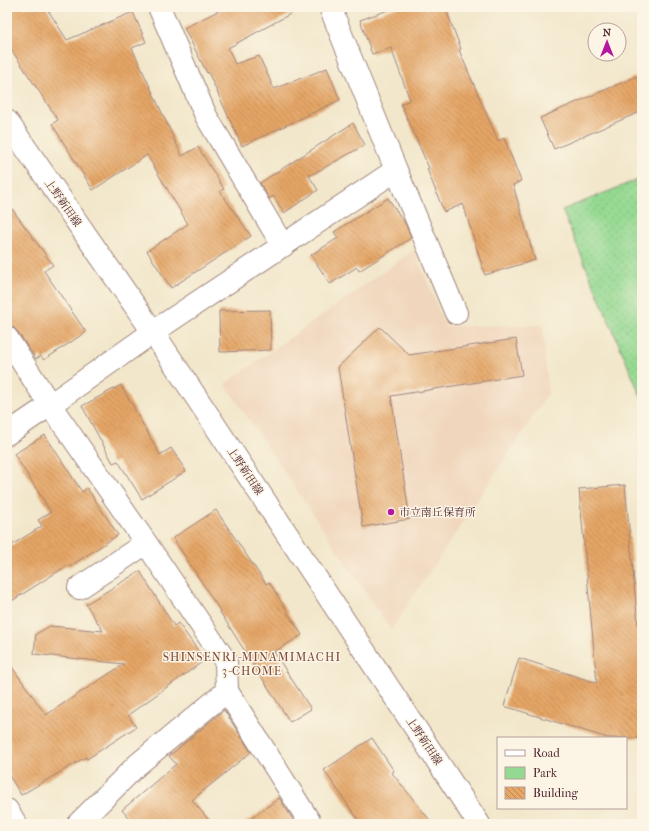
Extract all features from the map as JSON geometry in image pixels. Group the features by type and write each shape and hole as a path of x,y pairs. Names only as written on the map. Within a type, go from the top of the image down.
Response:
{"street":[{"path":"159,7 206,116 283,246"},
{"path":"330,7 456,313"},
{"name":"上野新田線","path":"7,121 152,332 479,824"},
{"path":"7,434 152,332 396,170"},
{"path":"7,338 50,405 146,543 226,662 227,691 311,824"},
{"path":"80,588 146,543"},
{"path":"78,824 137,765 227,691"},
{"path":"7,810 16,824"}],"shaded area":[{"name":"市立南丘保育所","path":"414,250 445,326 543,325 548,394 391,630 225,384"}],"green space":[{"path":"642,178 642,399 562,210"}],"building":[{"path":"7,7 46,7 67,40 133,12 146,42 132,48 182,156 198,147 224,189 220,191 251,236 171,288 147,251 188,224 147,155 93,190 52,124 58,120 7,43"},
{"path":"226,7 303,7 228,48 235,64 259,56 274,89 327,68 340,100 242,146 208,72 207,73 184,28"},
{"path":"397,7 445,7 461,49 459,50 498,141 504,138 521,181 513,185 535,260 485,275 463,204 444,212 427,169 429,168 401,104 410,100 391,48 372,54 360,20"},
{"path":"642,74 642,111 554,149 540,118"},
{"path":"353,123 365,145 309,176 318,190 284,213 273,196 269,199 260,183"},
{"path":"388,198 406,225 411,238 359,271 357,267 330,284 311,255 338,238 334,232"},
{"path":"7,202 53,265 44,271 86,332 44,360 41,356 36,359 17,331 13,327 7,326"},
{"path":"270,310 271,350 220,352 219,311"},
{"path":"380,327 409,355 516,339 522,375 391,396 410,519 363,527 338,367"},
{"path":"121,385 160,455 171,448 186,471 142,499 118,461 113,463 82,406"},
{"path":"45,435 82,492 87,488 118,535 69,567 68,565 7,604 7,548 42,526 38,520 51,512 14,454"},
{"path":"625,485 642,669 642,738 605,737 504,706 519,658 597,683 579,489"},
{"path":"216,510 266,584 269,582 302,635 274,652 311,709 290,722 173,538"},
{"path":"140,571 174,626 178,623 205,660 128,715 136,727 87,759 86,757 21,795 7,772 7,660 46,715 124,664 34,654 36,634 50,626 103,631 86,604"},
{"path":"224,710 251,752 192,800 212,824 134,824 122,810 176,764 169,756"},
{"path":"372,738 394,771 392,773 433,824 361,824 324,770"},
{"path":"279,798 296,824 244,824"}],"place":[{"name":"市立南丘保育所","path":"391,512"}],"district":[{"name":"SHINSENRI-MINAMIMACHI 3-CHOME","path":"252,664"}]}
